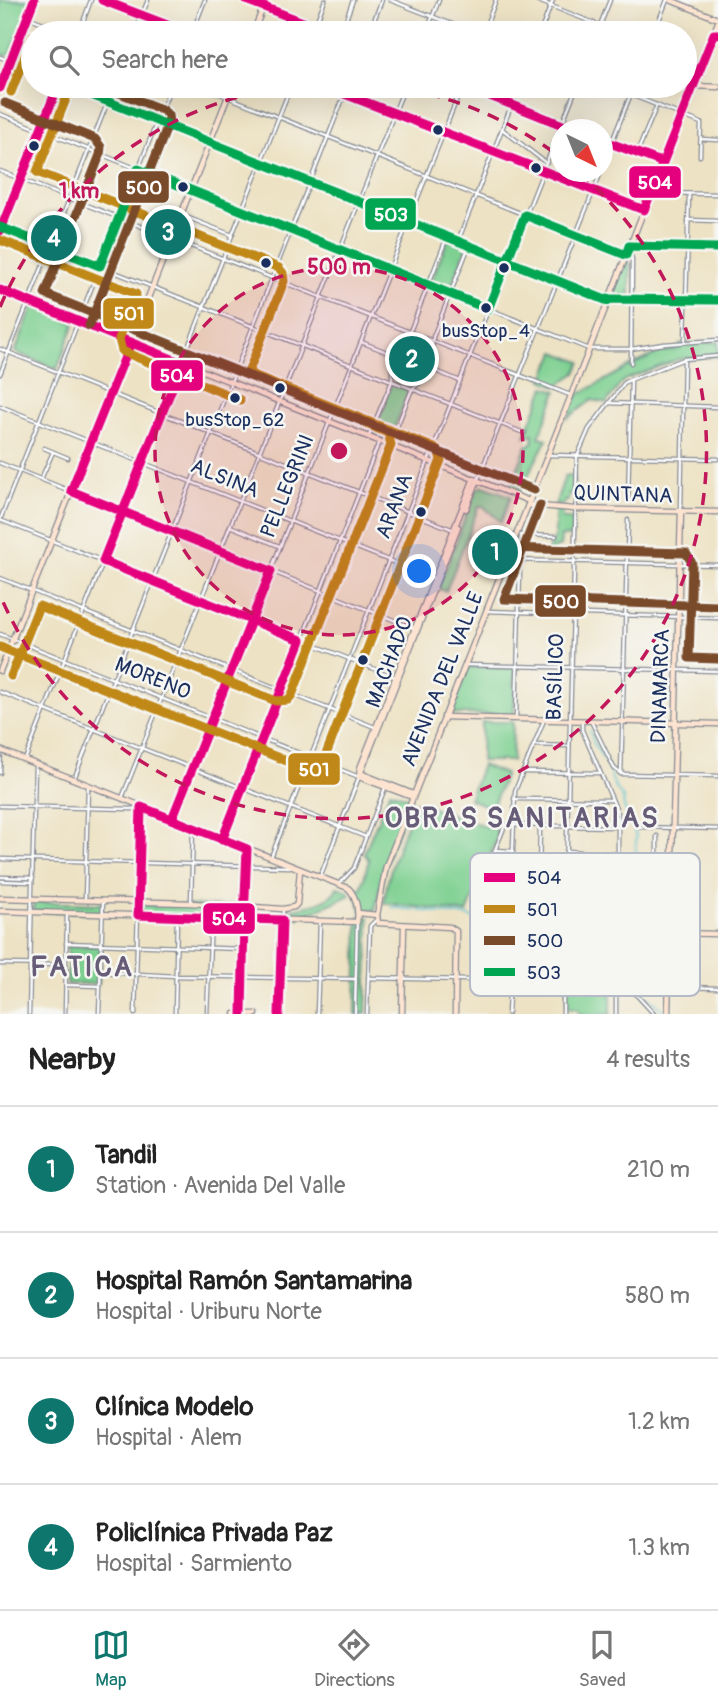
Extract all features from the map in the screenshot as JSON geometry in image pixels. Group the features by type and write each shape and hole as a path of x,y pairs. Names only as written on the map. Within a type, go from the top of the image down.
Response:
{"street":[{"path":"25,21 34,0"},
{"path":"84,21 92,0"},
{"path":"102,0 158,21"},
{"path":"140,21 148,0"},
{"path":"195,21 205,0"},
{"path":"246,0 299,21"},
{"path":"258,21 266,0"},
{"path":"317,21 325,0"},
{"path":"345,21 353,0"},
{"path":"374,21 382,0"},
{"path":"390,0 444,21"},
{"path":"431,21 439,0"},
{"path":"488,21 496,0"},
{"path":"536,0 588,21"},
{"path":"545,21 553,0"},
{"path":"602,21 610,0"},
{"path":"659,21 669,0 718,20"},
{"path":"27,17 37,21"},
{"name":"AVENIDA DEL VALLE","path":"697,74 716,34 718,20"},
{"path":"0,88 21,33"},
{"path":"0,57 21,66"},
{"path":"697,64 701,65"},
{"path":"697,86 718,87"},
{"path":"53,98 1,229 51,246 524,433"},
{"path":"100,98 608,300 718,300"},
{"path":"0,374 109,98"},
{"path":"166,98 0,520 397,679"},
{"path":"0,671 228,98"},
{"path":"231,98 626,255"},
{"path":"24,760 286,98"},
{"path":"74,780 343,98"},
{"path":"355,98 644,210"},
{"path":"122,800 400,98"},
{"name":"PELLEGRINI","path":"173,819 459,98"},
{"path":"494,98 550,120"},
{"path":"458,241 515,98"},
{"name":"ARANA","path":"563,119 572,98"},
{"path":"613,139 629,98"},
{"path":"640,98 701,122 701,156"},
{"name":"AVENIDA DEL VALLE","path":"374,916 386,866 413,795 506,560 519,535 570,395 687,98"},
{"path":"637,153 657,105"},
{"path":"0,114 589,349 631,349 718,340"},
{"path":"502,129 547,163"},
{"path":"701,139 718,140"},
{"path":"613,145 661,162"},
{"name":"ARANA","path":"271,859 550,155"},
{"path":"0,171 570,395"},
{"name":"MACHADO","path":"320,878 455,531 597,182"},
{"path":"650,193 718,194"},
{"path":"685,342 689,194"},
{"path":"181,215 232,234"},
{"path":"688,220 718,221"},
{"path":"369,437 392,381 392,354 409,332 447,237"},
{"path":"390,444 412,389 430,369 432,341 469,246"},
{"path":"631,363 632,259 629,246 718,248"},
{"path":"0,290 428,460"},
{"path":"361,342 392,354"},
{"path":"0,349 455,531"},
{"path":"628,501 631,379 684,359 718,356"},
{"name":"DINAMARCA","path":"672,853 684,359"},
{"path":"430,369 460,381"},
{"name":"BASÍLICO","path":"566,851 577,457 589,429 618,388 631,379"},
{"path":"609,403 718,407"},
{"name":"ALSINA","path":"0,405 436,579"},
{"path":"369,437 428,460"},
{"path":"222,840 379,442"},
{"path":"44,448 68,457"},
{"path":"41,479 53,452"},
{"path":"548,455 718,459"},
{"name":"QUINTANA","path":"428,460 529,503 575,509 718,512"},
{"path":"0,463 417,629"},
{"path":"621,774 628,520"},
{"path":"230,526 281,546"},
{"path":"516,718 521,560 519,535 556,536"},
{"path":"506,560 718,565"},
{"path":"0,578 378,728"},
{"path":"486,611 718,618"},
{"name":"MORENO","path":"0,634 262,739 360,775 386,788 413,795"},
{"path":"464,665 718,671"},
{"path":"0,692 366,837"},
{"path":"444,717 718,724"},
{"path":"494,850 513,851 514,799 544,720"},
{"path":"582,721 584,734 618,813 618,853"},
{"path":"591,721 614,768 621,774 718,776"},
{"path":"534,745 569,746"},
{"path":"0,773 1,750 351,890 360,913 357,922 355,1014"},
{"path":"29,1014 35,764"},
{"path":"523,772 601,773"},
{"path":"85,901 88,786"},
{"path":"338,885 354,868 386,788"},
{"path":"514,799 612,800"},
{"path":"0,806 141,807"},
{"path":"135,1014 141,807"},
{"path":"493,853 503,827 540,824 618,827"},
{"path":"540,824 540,853"},
{"path":"191,903 193,827"},
{"path":"640,827 718,829"},
{"path":"657,836 657,853"},
{"path":"242,1014 247,849"},
{"path":"566,851 601,853"},
{"path":"0,859 290,867"},
{"path":"0,898 191,903 283,909 296,906 300,870"},
{"path":"0,879 32,880"},
{"path":"99,1014 103,901"},
{"path":"279,1014 283,909"},
{"path":"0,911 357,922"},
{"path":"65,1014 67,913"},
{"path":"360,913 374,916 380,924 447,927 456,931 455,1014"},
{"path":"175,1014 177,916"},
{"path":"367,1014 370,926 374,916"},
{"path":"207,1014 211,918"},
{"path":"317,1014 320,921"},
{"path":"402,1014 404,926"},
{"path":"700,934 718,934"},
{"path":"66,943 243,949"},
{"path":"0,964 66,965"},
{"path":"101,972 355,979"},
{"path":"368,978 470,980"},
{"path":"66,985 100,986"},
{"path":"700,987 718,988"},
{"path":"508,1014 509,996"},
{"path":"563,996 563,1014"},
{"path":"616,996 616,1014"},
{"path":"638,996 654,1014"},
{"path":"235,1014 256,1014"}],"green space":[{"path":"0,0 31,0 11,53 7,56 0,54"},
{"path":"448,239 467,246 449,292 430,284"},
{"path":"630,255 630,294 621,297 615,293 615,288"},
{"path":"33,306 75,323 57,369 15,352"},
{"path":"718,342 718,356 679,359 624,380 606,403 592,400 568,418 578,395 634,364 661,352 679,349 680,344"},
{"path":"555,352 581,362 576,373 557,386 543,380"},
{"path":"392,383 410,389 389,442 371,435"},
{"path":"545,387 557,391 539,437 547,439 519,493 510,488 526,447 533,442 533,434 525,436"},
{"path":"565,476 574,477 574,493 569,493 568,501 564,501 564,505 555,505"},
{"path":"483,486 511,496 501,522 483,506 479,506 446,591 438,589 476,489"},
{"path":"555,510 562,511 562,519 573,519 572,537 561,536 560,547 556,547 549,558 544,558 555,537"},
{"path":"469,667 515,668 514,715 450,714"},
{"path":"482,722 513,722 512,761 481,761"},
{"path":"482,765 505,774 492,808 469,799"},
{"path":"390,791 411,798 385,864 375,910 361,911 356,888 361,889 369,860 364,853"},
{"path":"415,802 500,831 491,853 470,853 470,906 467,913 384,903 392,864"},
{"path":"337,887 347,890 350,895 310,913 300,914 300,918 285,918 286,910 323,900"},
{"path":"34,902 102,904 102,913 33,911"},
{"path":"140,904 242,907 242,917 139,914"},
{"path":"359,917 369,917 366,1013 356,1014 358,922"},
{"path":"68,946 100,946 99,984 67,984"},
{"path":"567,996 611,996 611,1014 580,1014 578,1009 567,1007"}],"waterway":[{"path":"590,731 615,787 623,798 636,836 636,853"},
{"path":"392,907 470,917"},
{"path":"647,996 667,1013"}],"transit line":[{"name":"504","path":"26,21 34,0"},
{"name":"504","path":"102,0 157,21"},
{"name":"504","path":"246,0 300,21"},
{"name":"504","path":"0,88 21,34"},
{"name":"504","path":"697,77 714,34 718,34"},
{"name":"501","path":"11,92 21,67"},
{"name":"504","path":"0,231 53,98"},
{"name":"501","path":"0,647 307,769 317,769 323,762 441,460 439,452 434,448 248,373 284,281 279,268 37,172 66,98"},
{"name":"503","path":"99,98 608,301 718,300"},
{"name":"500","path":"89,326 169,122 168,115 163,110 132,98"},
{"name":"504","path":"355,98 644,210 689,98"},
{"name":"504","path":"495,98 550,120"},
{"name":"500","path":"5,103 95,139 101,147 45,294 534,490"},
{"name":"504","path":"613,144 661,162"},
{"name":"503","path":"0,227 100,266 138,169 488,309 525,215 626,255 629,246 718,248"},
{"name":"501","path":"0,240 136,294 119,339 122,351 240,400"},
{"name":"504","path":"0,290 182,363 103,561 301,640 222,840"},
{"name":"504","path":"131,342 71,491 271,571 172,819"},
{"name":"501","path":"11,676 39,606 276,701 288,700 391,445 388,433 367,424"},
{"name":"500","path":"540,505 504,599 718,606"},
{"name":"500","path":"506,548 686,553 692,563 689,658 718,659"},
{"name":"504","path":"141,807 247,849 244,919 138,915 141,807"},
{"name":"504","path":"242,1014 244,919"},
{"name":"504","path":"244,919 282,920 279,1014"}],"place":[{"name":"Clínica Modelo","path":"168,232"},
{"name":"Policlínica Privada Paz","path":"54,238"},
{"name":"busStop_4","path":"486,308"},
{"name":"Hospital Ramón Santamarina","path":"412,359"},
{"name":"busStop_62","path":"235,398"},
{"name":"Tandil","path":"495,552"}],"district":[{"name":"OBRAS SANITARIAS","path":"522,817"},
{"name":"FATICA","path":"82,966"}]}
